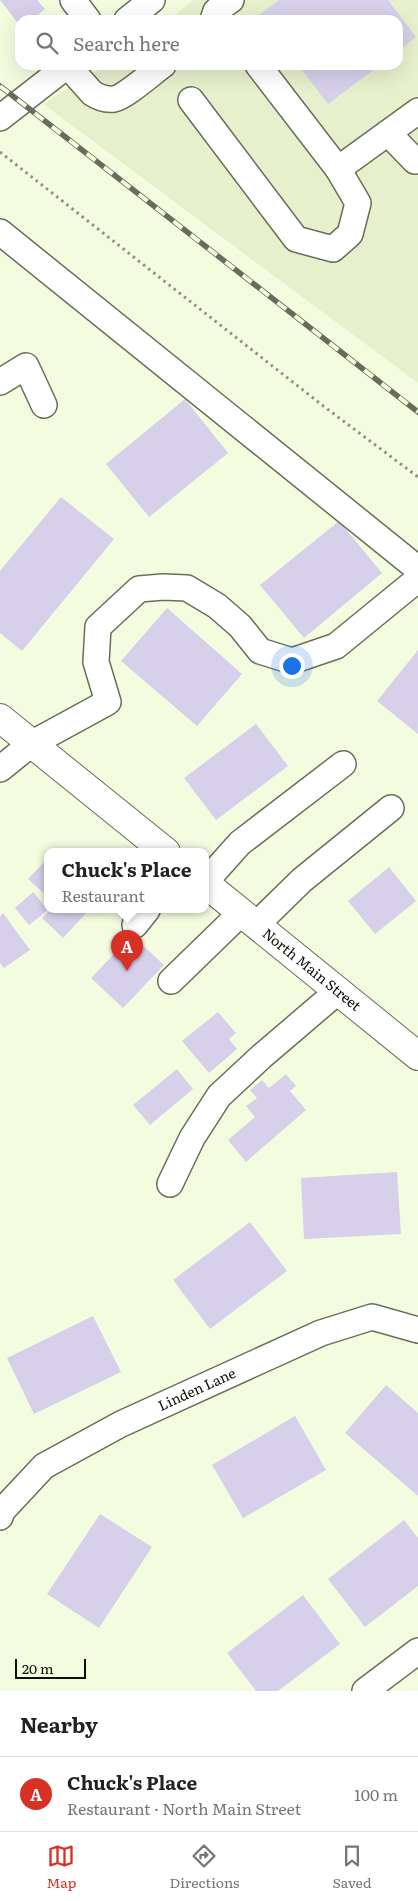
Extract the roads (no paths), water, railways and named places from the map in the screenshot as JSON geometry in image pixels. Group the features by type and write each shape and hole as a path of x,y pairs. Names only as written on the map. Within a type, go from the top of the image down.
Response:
{"main road":[{"path":"0,718 161,848"},
{"name":"North Main Street","path":"209,886 337,992 418,1056"}],"street":[{"path":"73,0 84,15"},
{"path":"132,15 152,0"},
{"path":"0,118 62,70"},
{"path":"72,70 92,93 109,99 121,96 156,70"},
{"path":"191,100 296,239 333,249 350,234 358,203 338,169 262,70"},
{"path":"338,169 418,110"},
{"path":"388,133 416,161 418,159"},
{"path":"0,232 418,569"},
{"path":"0,382 26,366 44,405"},
{"path":"0,769 31,744 108,702 96,662 98,627 139,590 163,587 187,588 218,606 240,626 260,651 292,661 336,646 418,579"},
{"path":"209,879 240,842 343,764"},
{"path":"171,981 302,880 391,808"},
{"path":"170,1184 192,1138 219,1096 262,1056 337,992"},
{"name":"Linden Lane","path":"0,1517 2,1511 44,1466 121,1424 321,1333 372,1317 418,1330"},
{"path":"365,1691 418,1651"}],"railway":[{"path":"0,86 418,412"}],"place":[{"name":"Chuck's Place","path":"127,971"}]}
